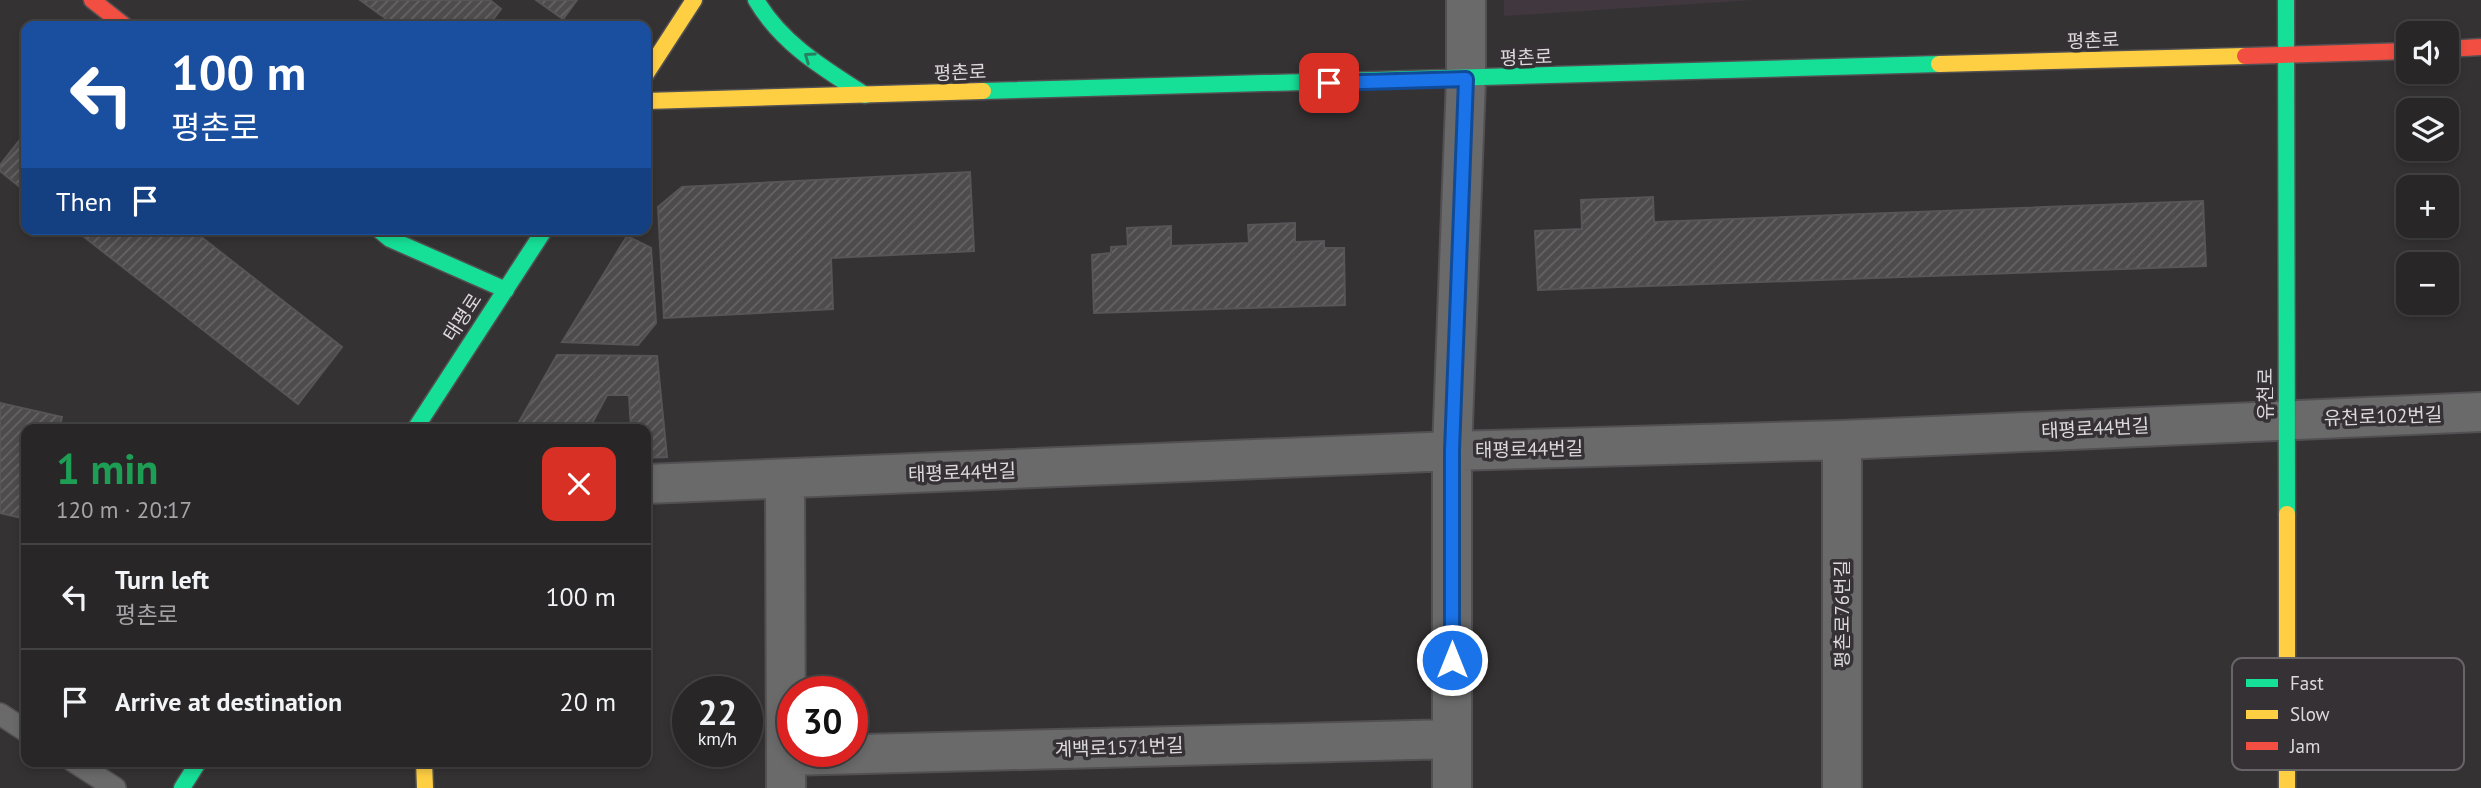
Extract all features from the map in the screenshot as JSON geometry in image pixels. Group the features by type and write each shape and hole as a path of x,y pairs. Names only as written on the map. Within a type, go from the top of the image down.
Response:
{"main road":[{"path":"92,0 119,21"},
{"path":"651,66 694,0"},
{"path":"756,0 769,22 788,42 865,95"},
{"name":"유천로","path":"2286,0 2287,658"},
{"path":"2459,48 2481,47"},
{"name":"평촌로","path":"651,101 2396,51"},
{"path":"385,235 506,290"},
{"name":"태평로","path":"418,424 541,235"},
{"path":"182,788 196,767"},
{"path":"424,767 425,788"},
{"name":"유천로","path":"2287,770 2287,788"}],"street":[{"path":"1452,788 1452,451 1466,79 1466,0"},
{"name":"유천로102번길","path":"2286,419 2481,412"},
{"name":"태평로44번길","path":"651,484 1452,451 1842,440 2286,419"},
{"name":"평촌로76번길","path":"1842,440 1842,788"},
{"name":"계백로1571번길","path":"785,479 786,772 1452,739"}],"lane":[{"path":"0,714 21,728"},
{"path":"83,767 115,788"}],"shaded area":[{"path":"1504,0 1753,0 1504,16"}],"building":[{"path":"360,0 490,0 501,9 492,21 389,21"},
{"path":"536,0 577,0 563,19"},
{"path":"21,138 21,188 0,171 0,165"},
{"path":"970,172 974,251 831,258 833,309 664,318 658,207 682,187"},
{"path":"1653,197 1654,222 2203,201 2206,266 1538,290 1535,231 1582,229 1581,200"},
{"path":"1295,223 1295,242 1324,241 1324,248 1344,248 1345,305 1094,313 1092,255 1111,253 1111,247 1128,246 1127,228 1171,226 1171,246 1249,243 1248,225"},
{"path":"82,235 199,235 342,347 298,404"},
{"path":"627,236 651,248 656,323 638,345 562,342"},
{"path":"557,355 657,356 667,457 651,458 651,424 631,424 629,395 607,395 592,424 518,424"},
{"path":"0,403 62,417 60,424 21,424 21,518 0,513"}],"traffic: fast":[{"path":"756,0 778,30 804,54 865,95"},
{"path":"2286,0 2287,514"},
{"path":"983,91 1939,64"},
{"path":"385,235 506,290"},
{"path":"418,424 541,235"},
{"path":"182,788 195,767"}],"traffic: slow":[{"path":"651,66 694,0"},
{"path":"1939,64 2245,56"},
{"path":"651,101 983,91"},
{"path":"2287,514 2287,658"},
{"path":"424,767 425,788"},
{"path":"2287,770 2287,788"}],"traffic: jam":[{"path":"92,0 119,21"},
{"path":"2459,48 2481,47"},
{"path":"2245,56 2396,51"}],"route":[{"path":"1329,83 1466,79 1452,451 1452,660"}]}
